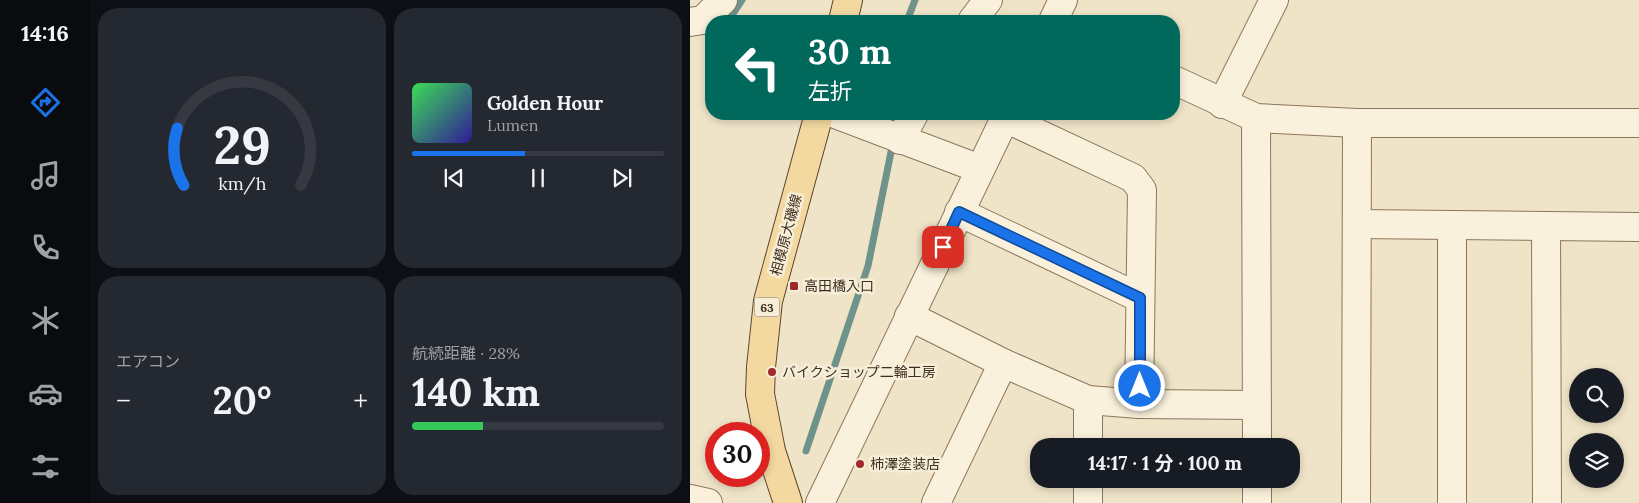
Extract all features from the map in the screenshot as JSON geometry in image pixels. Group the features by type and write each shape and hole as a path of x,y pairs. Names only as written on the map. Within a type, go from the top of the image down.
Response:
{"main road":[{"path":"844,15 848,0"},
{"name":"相模原大磯線","path":"788,503 780,483 769,443 760,394 761,367 768,301 817,120"}],"street":[{"path":"710,15 723,0"},
{"path":"977,15 988,0"},
{"path":"1057,15 1063,0"},
{"path":"1222,104 1274,0"},
{"path":"1180,83 1222,104 1256,118 1357,123 1639,122"},
{"path":"1256,118 1257,438"},
{"path":"850,120 980,169"},
{"path":"900,140 911,120"},
{"path":"820,503 1004,120"},
{"path":"1014,120 1138,182 1142,190 1140,404"},
{"path":"1356,503 1357,123"},
{"path":"959,212 1140,298"},
{"path":"1357,224 1639,227"},
{"path":"1452,225 1452,503"},
{"path":"1546,226 1547,503"},
{"path":"909,316 1004,363 1088,400 1140,404 1256,405"},
{"path":"936,503 1004,363"},
{"path":"1088,400 1088,438"},
{"path":"1088,488 1088,503"},
{"path":"1257,488 1257,503"},
{"path":"690,499 708,503"}],"waterway":[{"path":"732,15 742,0"},
{"path":"909,15 915,0"},
{"path":"893,120 893,131"},
{"path":"806,451 868,266 893,142"}],"place":[{"name":"高田橋入口","path":"794,286"},
{"name":"バイクショップ二輪工房","path":"772,372"},
{"name":"柿澤塗装店","path":"860,464"}],"route":[{"path":"943,247 959,212 1140,298 1140,386"}]}
